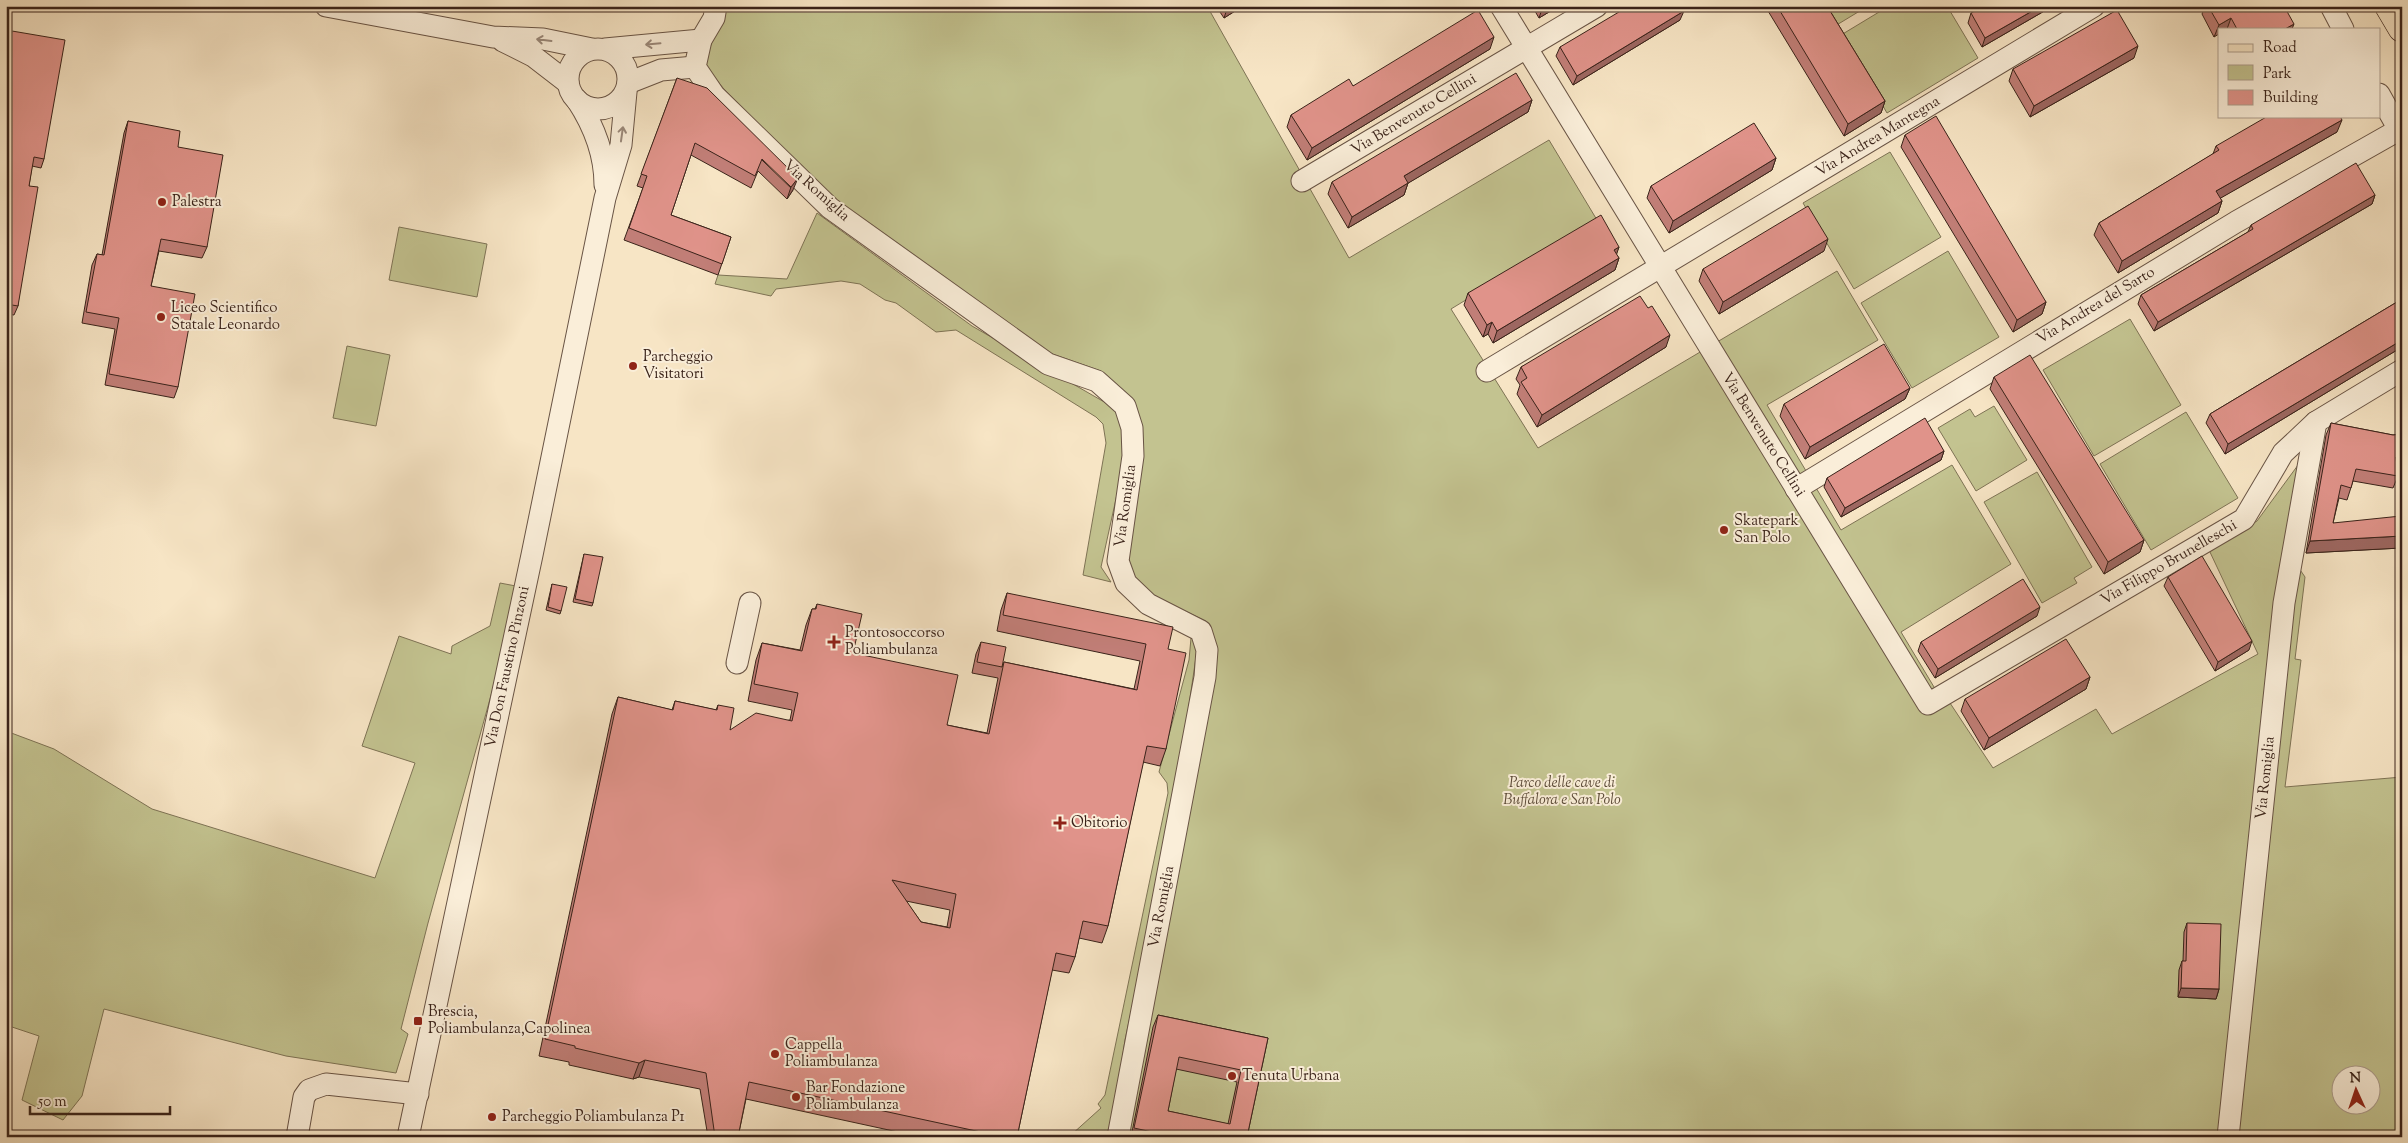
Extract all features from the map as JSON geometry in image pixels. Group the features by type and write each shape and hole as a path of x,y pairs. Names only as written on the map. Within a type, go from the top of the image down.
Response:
{"main road":[{"path":"2389,6 2402,28"}],"street":[{"path":"326,6 493,37 543,39 599,49 621,58 628,74 627,88"},
{"path":"493,37 533,56 594,108 604,108 613,105 627,88 661,70 695,67 701,40 714,18 716,6"},
{"name":"Via Benvenuto Cellini","path":"1501,6 1928,704"},
{"path":"1527,48 1597,6"},
{"name":"Via Andrea Mantegna","path":"1661,268 2094,6"},
{"path":"2331,6 2343,28"},
{"path":"573,92 571,65 576,58 599,49 701,40"},
{"name":"Via Benvenuto Cellini","path":"1302,182 1527,48"},
{"name":"Via Romiglia","path":"695,67 714,95 830,208 1048,364 1097,381 1125,406 1132,428 1133,456 1118,561 1126,583 1148,604 1201,631 1207,650 1205,677 1118,1137"},
{"name":"Via Don Faustino Pinzoni","path":"408,1137 605,198 621,145 627,88"},
{"name":"Via Don Faustino Pinzoni","path":"573,92 594,130 603,156 605,198"},
{"path":"2380,96 2401,130"},
{"name":"Via Andrea del Sarto","path":"1796,489 2236,222 2401,130"},
{"path":"1487,371 1661,268"},
{"name":"Via Filippo Brunelleschi","path":"1928,704 2244,519 2282,453 2316,422 2402,370"},
{"name":"Via Romiglia","path":"2228,1137 2284,603 2316,422"},
{"path":"737,663 750,603"},
{"path":"297,1137 304,1097 317,1086 333,1084 418,1094"}],"green space":[{"name":"Parco delle cave di Buffalora e San Polo","path":"727,6 1207,6 1349,258 1549,140 1597,220 1451,309 1538,448 1837,271 1878,340 1767,405 1841,530 1952,465 2011,564 1901,632 1946,706 1950,703 1993,768 2096,709 2112,734 2258,654 2209,550 2257,521 2312,446 2292,558 2305,577 2295,659 2301,660 2285,787 2402,777 2402,1137 1122,1137 1215,646 1206,621 1151,595 1135,579 1129,561 1129,396 1101,371 1050,353 834,204 723,88 705,65 708,41"},
{"path":"1823,6 1868,6 1835,26"},
{"path":"1889,6 1947,6 1978,58 1887,113 1841,35"},
{"path":"1890,152 1941,237 1854,289 1803,203"},
{"path":"817,213 972,326 1113,407 1122,423 1125,458 1101,567 1111,582 1083,575 1106,443 1103,424 1096,417 956,330 936,332 896,303 885,300 860,284 841,281 776,289 771,296 715,284 718,275 787,279"},
{"path":"399,227 487,244 477,297 389,280"},
{"path":"1948,251 1999,337 1912,388 1861,303"},
{"path":"2130,319 2181,405 2094,456 2043,370"},
{"path":"347,346 390,355 376,426 333,418"},
{"path":"1994,406 2027,460 1976,491 1938,428 1970,409 1975,417"},
{"path":"2186,412 2238,498 2151,550 2100,464"},
{"path":"2037,472 2092,567 2074,578 2077,583 2042,603 1984,502"},
{"path":"500,583 521,587 428,923 401,1029 408,1034 396,1073 286,1056 104,1009 82,1096 63,1120 22,1100 39,1036 6,1025 6,731 54,749 152,809 375,878 415,763 362,746 399,636 451,654 452,646 490,626"},
{"path":"1191,638 1197,642 1197,650 1179,774 1157,891 1125,1040 1111,1137 1064,1137 1067,1132 1071,1135 1101,1108 1098,1104 1105,1095 1168,793 1167,783 1159,772 1189,660"}],"building":[{"path":"1629,6 1681,6 1684,11 1577,76 1560,47"},
{"path":"1777,6 1827,6 1885,101 1848,124"},
{"path":"1984,6 2041,6 1985,38 1971,13"},
{"path":"2208,6 2284,6 2294,24 2287,28 2236,28 2231,18 2219,25"},
{"path":"1478,10 1494,37 1312,148 1291,115 1349,79 1353,86"},
{"path":"2117,10 2138,46 2034,106 2013,69"},
{"path":"12,31 65,40 44,159 34,157 29,186 38,187 18,306 6,304 6,65"},
{"path":"1516,73 1532,100 1404,176 1408,183 1352,217 1332,182"},
{"path":"677,78 707,88 798,178 791,187 762,159 755,176 695,143 671,215 731,237 722,264 629,228 647,176 641,174"},
{"path":"1936,116 2046,302 2017,320 1905,135"},
{"path":"2265,118 2341,118 2342,120 2216,191 2222,201 2122,261 2099,223 2219,150 2216,146"},
{"path":"128,121 180,131 178,147 223,155 207,247 161,239 151,286 195,294 178,387 109,374 119,318 86,312 97,254 104,255"},
{"path":"1754,123 1776,158 1673,221 1651,186"},
{"path":"2356,163 2375,195 2158,322 2141,295 2253,229 2251,225"},
{"path":"1808,206 1828,239 1723,302 1703,269"},
{"path":"1601,215 1619,247 1614,250 1619,258 1497,331 1492,322 1487,325 1468,293"},
{"path":"1640,296 1648,308 1652,306 1670,335 1542,415 1521,382 1527,378 1521,367"},
{"path":"2402,299 2402,340 2228,444 2210,414"},
{"path":"1884,344 1910,388 1810,447 1784,404"},
{"path":"2030,355 2144,540 2108,562 1994,377"},
{"path":"1925,418 1944,451 1845,508 1827,478"},
{"path":"2331,423 2393,435 2402,434 2402,456 2396,457 2398,476 2356,469 2351,488 2341,485 2333,523 2401,516 2402,536 2310,541"},
{"path":"584,554 603,557 593,603 575,599"},
{"path":"2202,556 2252,641 2218,662 2168,577"},
{"path":"2023,579 2040,607 1938,669 1921,642"},
{"path":"552,584 567,587 561,611 548,607"},
{"path":"1007,593 1173,627 1168,649 1186,653 1166,749 1147,746 1108,926 1083,921 1075,957 1056,953 1017,1137 1004,1137 749,1082 738,1137 715,1137 706,1073 645,1060 639,1063 545,1039 618,697 673,710 675,701 717,710 718,705 734,708 730,730 756,713 792,721 798,693 754,684 762,643 802,651 812,609 816,609 817,604 862,614 853,653 958,675 947,725 989,734 1004,662 1137,690 1146,644 1003,615","holes":["892,880 956,894 950,928 921,922"]},
{"path":"2066,639 2090,677 1989,738 1965,699"},
{"path":"981,642 1006,647 1002,667 977,662"},
{"path":"2187,923 2221,924 2219,989 2181,988 2182,961 2186,961"},
{"name":"Tenuta Urbana","path":"1158,1015 1268,1038 1247,1137 1175,1137 1134,1128","holes":["1179,1057 1241,1070 1230,1124 1168,1111"]}],"place":[{"name":"Palestra","path":"162,202"},
{"name":"Liceo Scientifico Statale Leonardo","path":"161,317"},
{"name":"Parcheggio Visitatori","path":"633,366"},
{"name":"Skatepark San Polo","path":"1724,530"},
{"name":"Prontosoccorso Poliambulanza","path":"834,642"},
{"name":"Obitorio","path":"1060,823"},
{"name":"Brescia, Poliambulanza,Capolinea","path":"418,1021"},
{"name":"Cappella Poliambulanza","path":"775,1054"},
{"name":"Tenuta Urbana","path":"1232,1076"},
{"name":"Bar Fondazione Poliambulanza","path":"796,1097"},
{"name":"Parcheggio Poliambulanza P1","path":"492,1117"}]}
